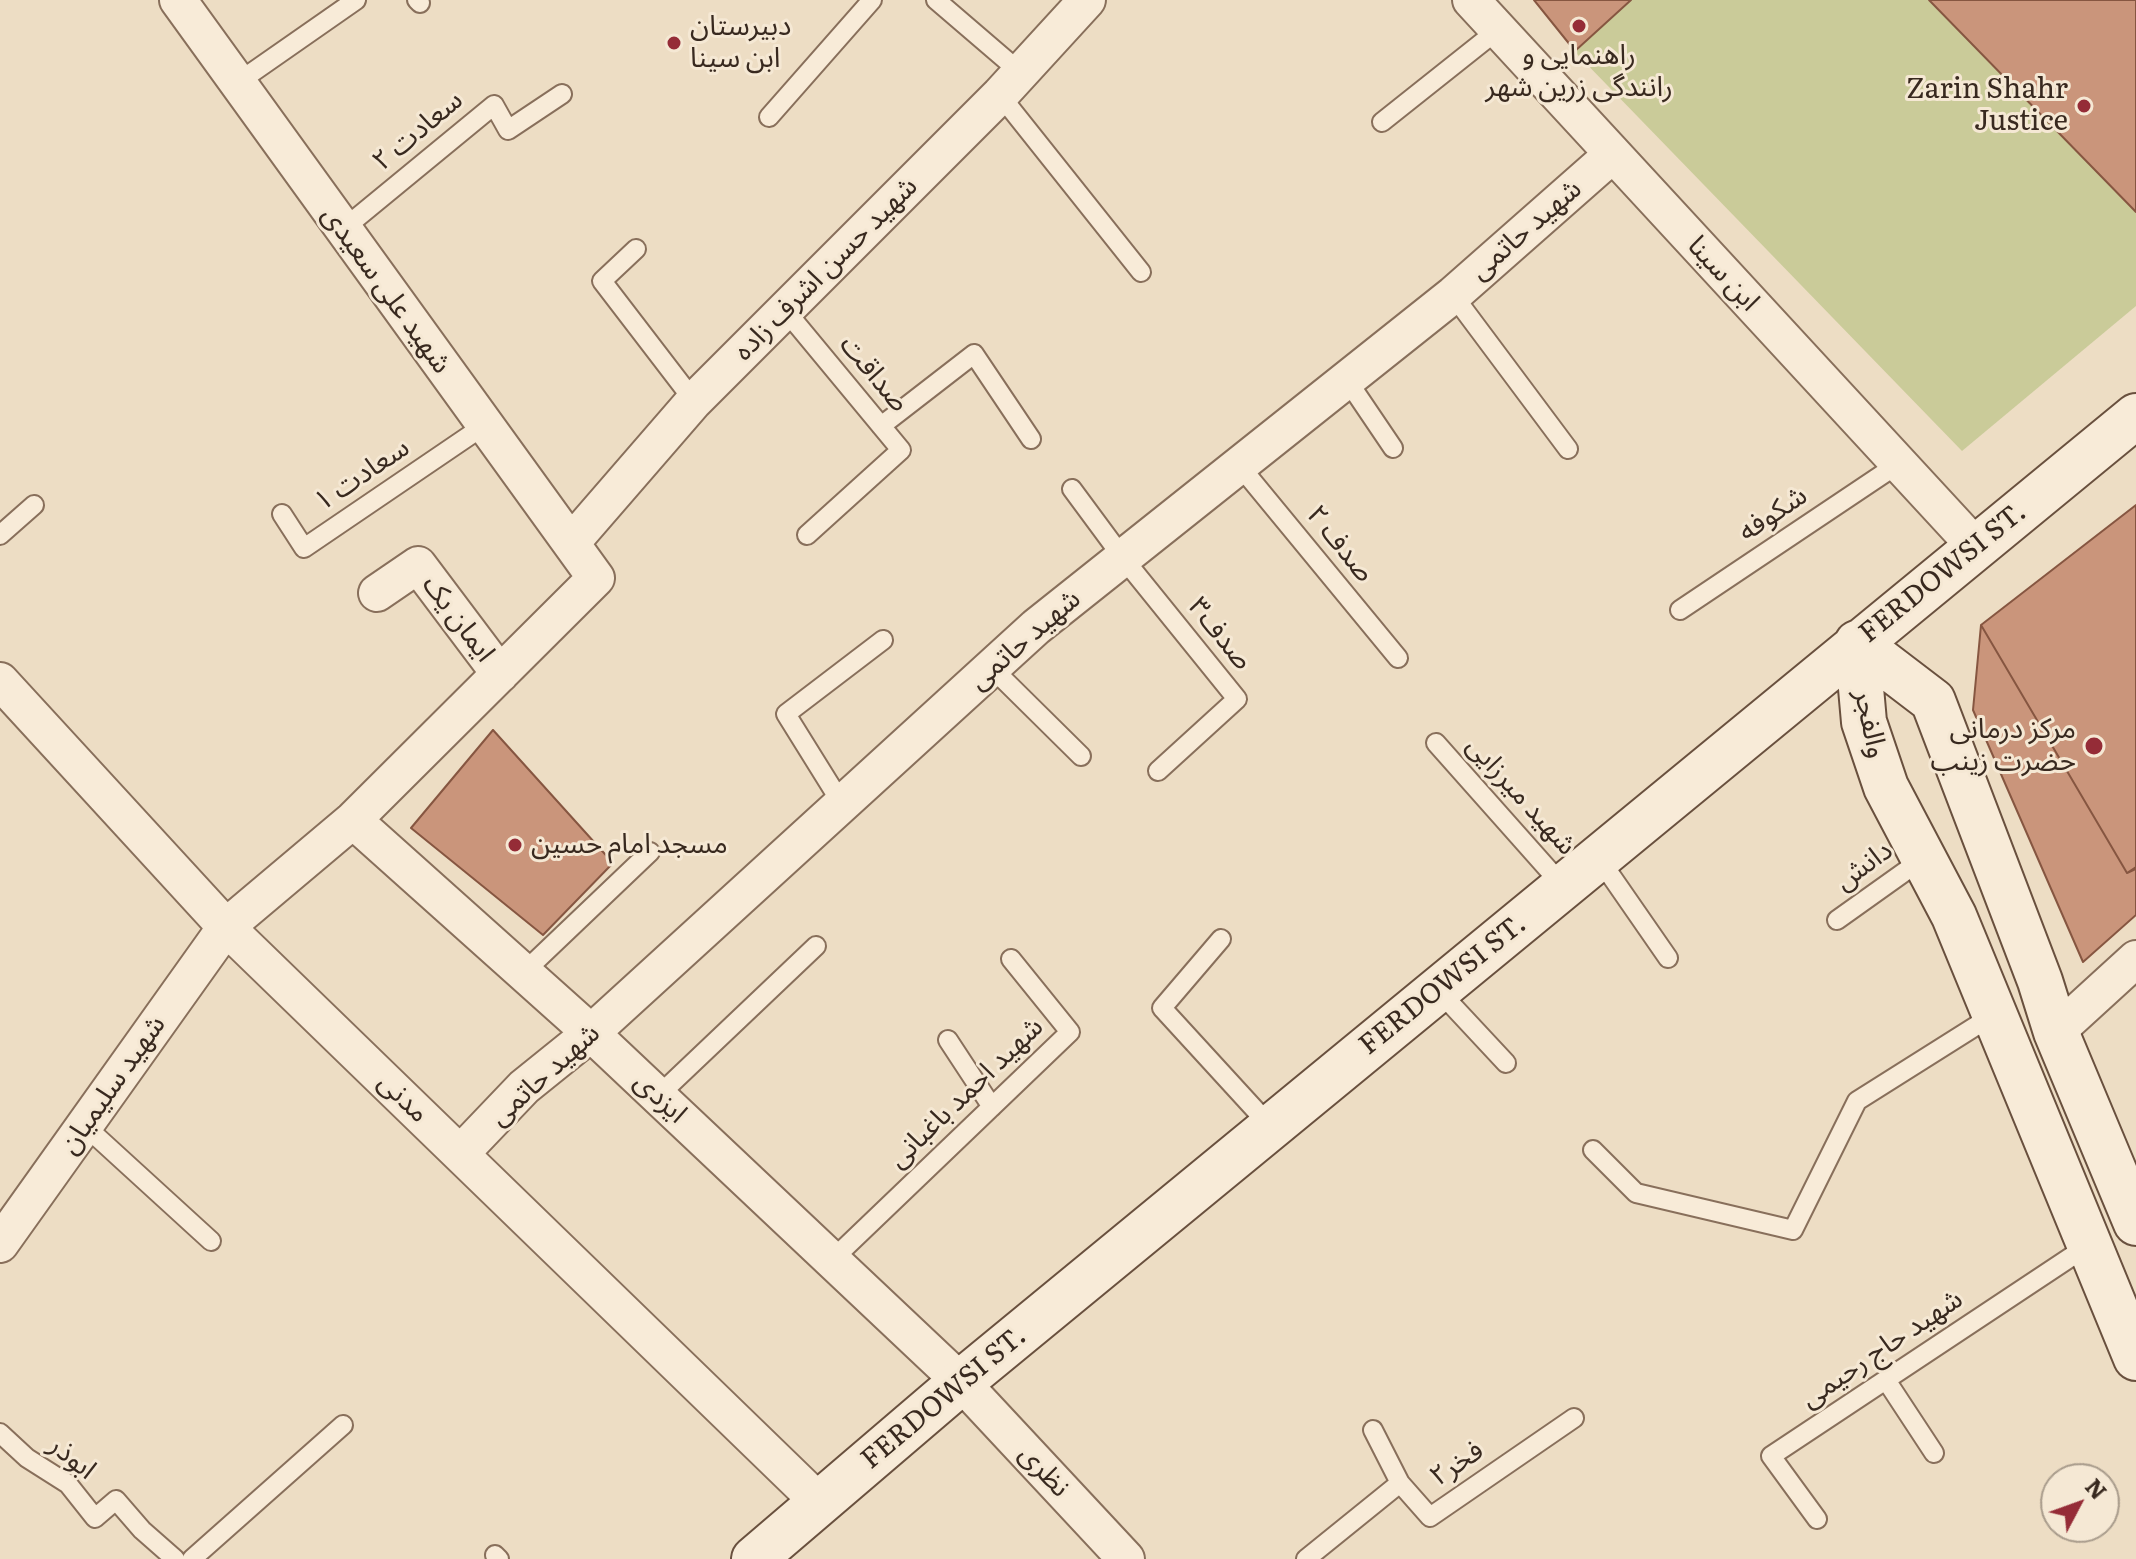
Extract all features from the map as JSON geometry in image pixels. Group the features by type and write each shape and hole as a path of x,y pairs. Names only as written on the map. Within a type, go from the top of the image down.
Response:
{"street":[{"name":"شهید علی سعیدی","path":"178,0 596,578 500,674"},
{"name":"شهید حسن اشرف زاده","path":"571,543 694,401 1010,84 1087,0"},
{"name":"ابن سینا","path":"1471,0 1976,547"},
{"name":"شهید حاتمی","path":"461,1153 524,1087 591,1033 1036,627 1453,295 1613,154"},
{"name":"FERDOWSI ST.","path":"754,1559 961,1382 2136,416"},
{"name":"ایمان یک","path":"377,593 418,565 500,674"},
{"name":"والفجر","path":"1857,643 1864,722 1886,787 1954,916 2136,1358"},
{"name":"والفجر","path":"1857,643 1933,701 2040,981 2056,1032 2136,1223"},
{"path":"226,927 353,820 500,674"},
{"name":"مدنی","path":"0,682 226,927 820,1503"},
{"name":"ایزدی","path":"353,820 591,1033 961,1382"},
{"name":"شهید سلیمیان","path":"6,1224 84,1125 226,927"},
{"path":"2056,1032 2136,959"},
{"name":"نظری","path":"961,1382 1126,1559"}],"lane":[{"path":"237,83 356,0"},
{"path":"769,117 872,0"},
{"path":"936,0 1010,84 1141,272"},
{"path":"1382,122 1499,29"},
{"name":"سعادت ۲","path":"342,230 494,105 508,130 562,94"},
{"path":"636,249 602,281 694,401"},
{"path":"1453,295 1568,449"},
{"name":"صداقت","path":"785,310 901,450 807,535"},
{"path":"881,426 974,354 1031,439"},
{"path":"1347,380 1393,448"},
{"name":"سعادت ۱","path":"282,514 304,548 485,425"},
{"name":"شکوفه","path":"1680,610 1898,464"},
{"name":"صدف ۲","path":"1239,465 1398,658"},
{"path":"1072,489 1123,558"},
{"path":"0,535 34,505"},
{"name":"صدف۳","path":"1123,558 1237,699 1158,771"},
{"path":"842,804 786,714 883,640"},
{"path":"992,668 1081,756"},
{"name":"شهید میرزایی","path":"1436,743 1563,886"},
{"path":"523,973 650,852"},
{"path":"1598,857 1668,958"},
{"name":"دانش","path":"1837,920 1924,858"},
{"path":"1221,939 1162,1008 1271,1127"},
{"path":"658,1096 816,946"},
{"name":"شهید احمد باغبانی","path":"832,1260 1070,1032 1011,959"},
{"path":"1437,989 1506,1063"},
{"path":"1593,1150 1636,1193 1793,1230 1857,1101 1995,1014"},
{"path":"948,1040 992,1107"},
{"path":"84,1125 211,1241"},
{"name":"شهید حاج رحیمی","path":"1817,1519 1771,1456 2089,1245"},
{"path":"1886,1380 1934,1453"},
{"name":"فخر۲","path":"1306,1559 1400,1483 1430,1517 1574,1418"},
{"path":"192,1559 343,1425"},
{"path":"1373,1430 1400,1483"},
{"name":"ابوذر","path":"0,1433 27,1458 68,1484 95,1518 116,1500 142,1530 175,1559"}],"green space":[{"path":"1631,0 1929,0 2136,212 2136,306 1962,451 1575,52"}],"building":[{"name":"راهنمایی و رانندگی زرین شهر","path":"1534,0 1631,0 1575,51"},
{"name":"Zarin Shahr Justice","path":"1929,0 2136,0 2136,212"},
{"name":"مرکز درمانی حضرت زینب","path":"2136,505 2136,867 2127,873 1981,625"},
{"path":"1981,625 2127,873 2136,869 2136,915 2083,962 1973,710"},
{"name":"مسجد امام حسین","path":"493,730 613,863 543,935 411,828"}],"place":[{"name":"راهنمایی و رانندگی زرین شهر","path":"1579,26"},
{"name":"دبیرستان ابن سینا","path":"674,43"},
{"name":"Zarin Shahr Justice","path":"2084,106"},
{"name":"مرکز درمانی حضرت زینب","path":"2094,746"},
{"name":"مسجد امام حسین","path":"515,845"}]}
